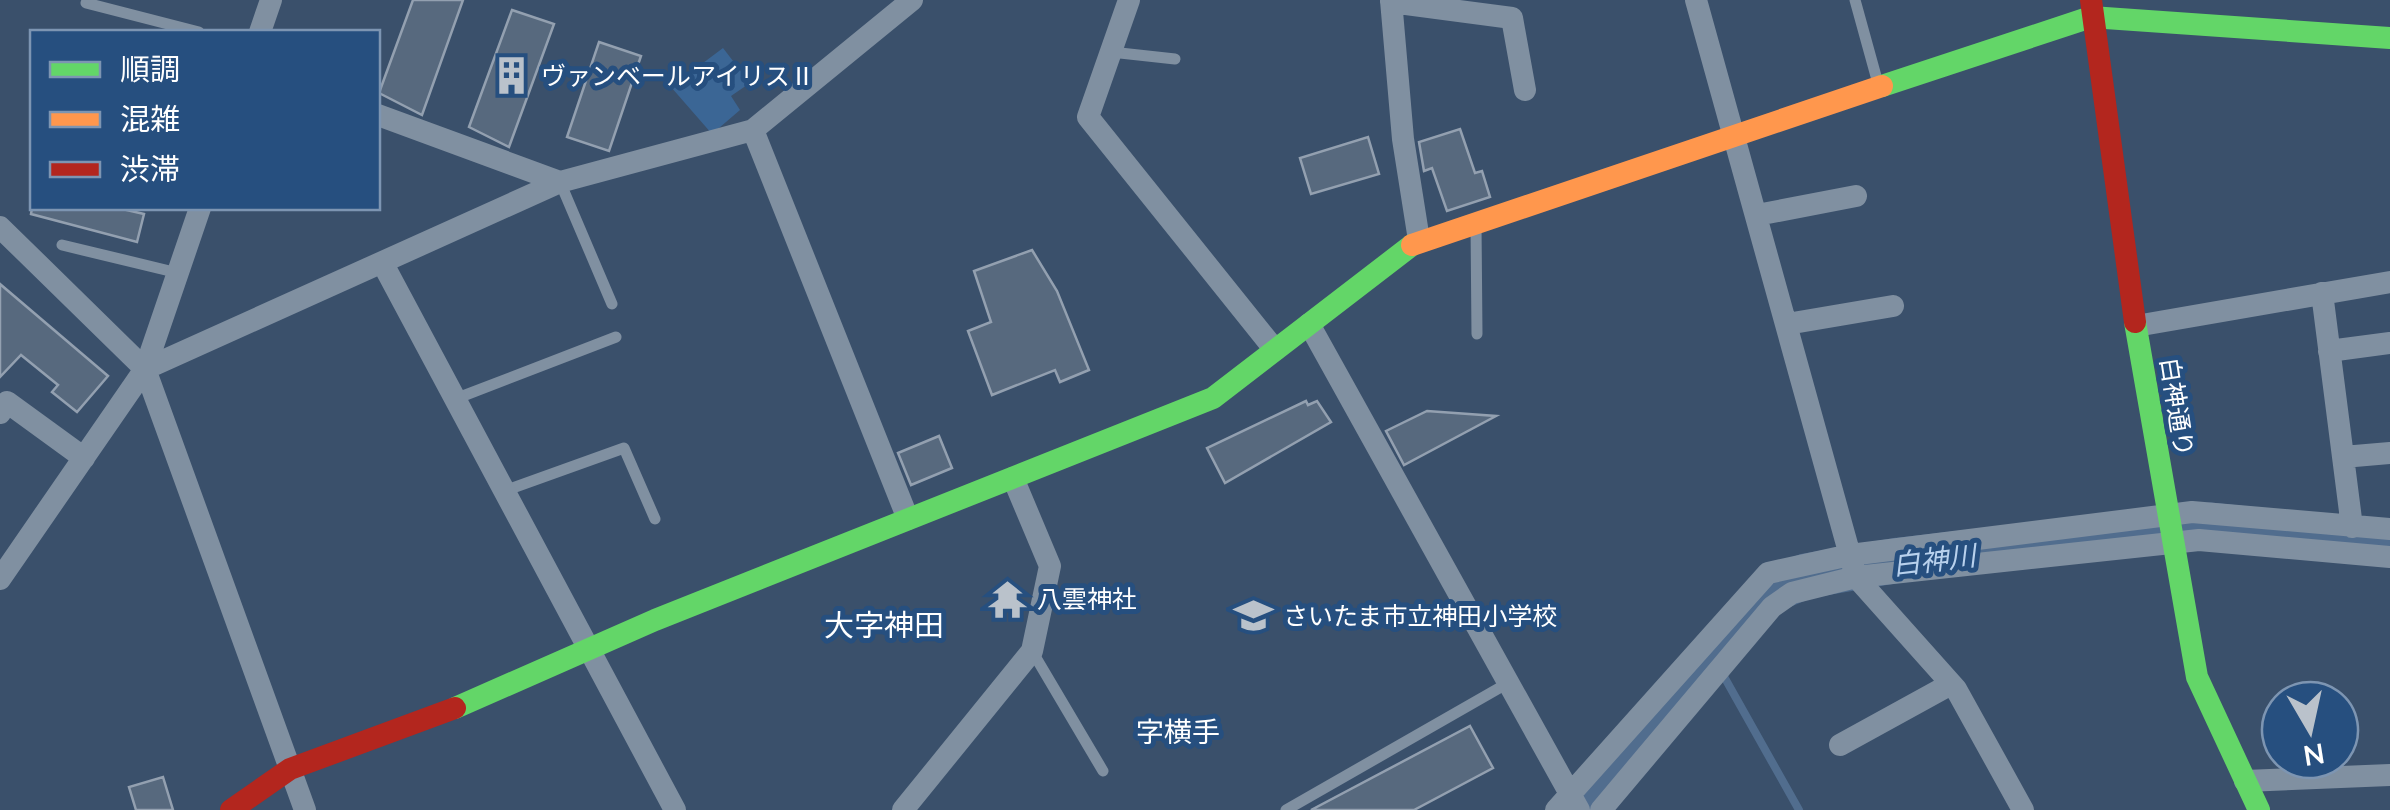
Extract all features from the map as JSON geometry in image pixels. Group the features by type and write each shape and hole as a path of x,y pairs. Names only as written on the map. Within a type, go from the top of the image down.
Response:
{"street":[{"path":"261,30 271,0"},
{"path":"146,370 560,182 754,130 912,0"},
{"path":"1129,0 1088,116 1275,350"},
{"path":"1696,0 1853,567 1951,684 2023,810"},
{"path":"1419,240 1402,139 1391,1 1512,18 1524,90"},
{"path":"231,810 290,769 500,691 590,649 1213,398 1419,240 1879,88 2091,8 2390,38"},
{"name":"白神通り","path":"2091,8 2136,326 2197,677 2259,810"},
{"path":"380,116 560,182"},
{"path":"754,130 908,520"},
{"path":"1757,215 1856,196"},
{"path":"0,579 146,370 199,210"},
{"path":"0,227 146,370 304,810"},
{"path":"384,264 676,810"},
{"path":"2136,326 2390,282"},
{"path":"2322,294 2352,526"},
{"path":"1787,324 1893,306"},
{"path":"1309,324 1508,683 1568,805 1768,573 1853,567 2170,529 2198,540 2390,557"},
{"path":"2329,351 2390,343"},
{"path":"0,413 8,402 84,458"},
{"path":"2343,457 2390,453"},
{"path":"910,807 1032,651 1050,566 1013,478"},
{"path":"2170,529 2192,512 2390,529"},
{"path":"1601,810 1772,607 1792,593 1853,567"},
{"path":"1840,746 1951,684"},
{"path":"2245,781 2390,775"}],"lane":[{"path":"1855,0 1879,88"},
{"path":"86,3 192,30"},
{"path":"1110,52 1175,58"},
{"path":"560,182 612,304"},
{"path":"1476,221 1477,334"},
{"path":"62,245 178,273"},
{"path":"454,399 616,337"},
{"path":"504,491 624,448 655,519"},
{"path":"1032,651 1103,770"},
{"path":"1286,810 1508,683"}],"shaded area":[{"path":"723,48 750,83 731,96 740,110 712,134 671,87"}],"building":[{"path":"413,0 463,0 422,115 380,90"},
{"name":"ヴァンベールアイリスⅡ","path":"512,10 554,24 509,147 469,127"},
{"path":"599,42 641,56 609,151 567,137"},
{"path":"1460,129 1475,173 1482,171 1490,197 1447,211 1432,168 1424,171 1419,142"},
{"path":"1368,137 1379,174 1311,194 1300,158"},
{"path":"32,210 127,210 144,214 137,242 31,214"},
{"path":"1032,250 1057,291 1089,370 1060,382 1055,370 992,395 968,331 991,322 974,271"},
{"path":"0,284 108,376 77,412 52,392 58,385 21,355 0,377"},
{"path":"1306,401 1308,405 1317,401 1331,422 1225,483 1207,448"},
{"path":"1427,411 1496,416 1404,465 1386,431"},
{"path":"939,436 952,468 911,485 898,453"},
{"path":"1470,726 1493,768 1414,810 1311,810"},
{"path":"163,777 173,810 136,810 129,787"}],"waterway":[{"name":"白神川","path":"1577,810 1770,591 1806,576 1899,560 2211,525 2390,544"},
{"path":"1713,657 1799,810"}],"traffic: fast":[{"path":"1882,86 2091,17 2390,38"},
{"path":"455,708 655,620 1213,398 1412,245"},
{"path":"2135,322 2197,677 2259,810"}],"traffic: slow":[{"path":"1412,245 1882,86"}],"traffic: jam":[{"path":"2091,0 2135,322"},
{"path":"231,810 290,769 455,708"}],"place":[{"name":"ヴァンベールアイリスⅡ","path":"511,76"},
{"name":"八雲神社","path":"1007,599"},
{"name":"さいたま市立神田小学校","path":"1253,616"}],"district":[{"name":"大字神田","path":"884,626"},
{"name":"字横手","path":"1178,732"}]}
